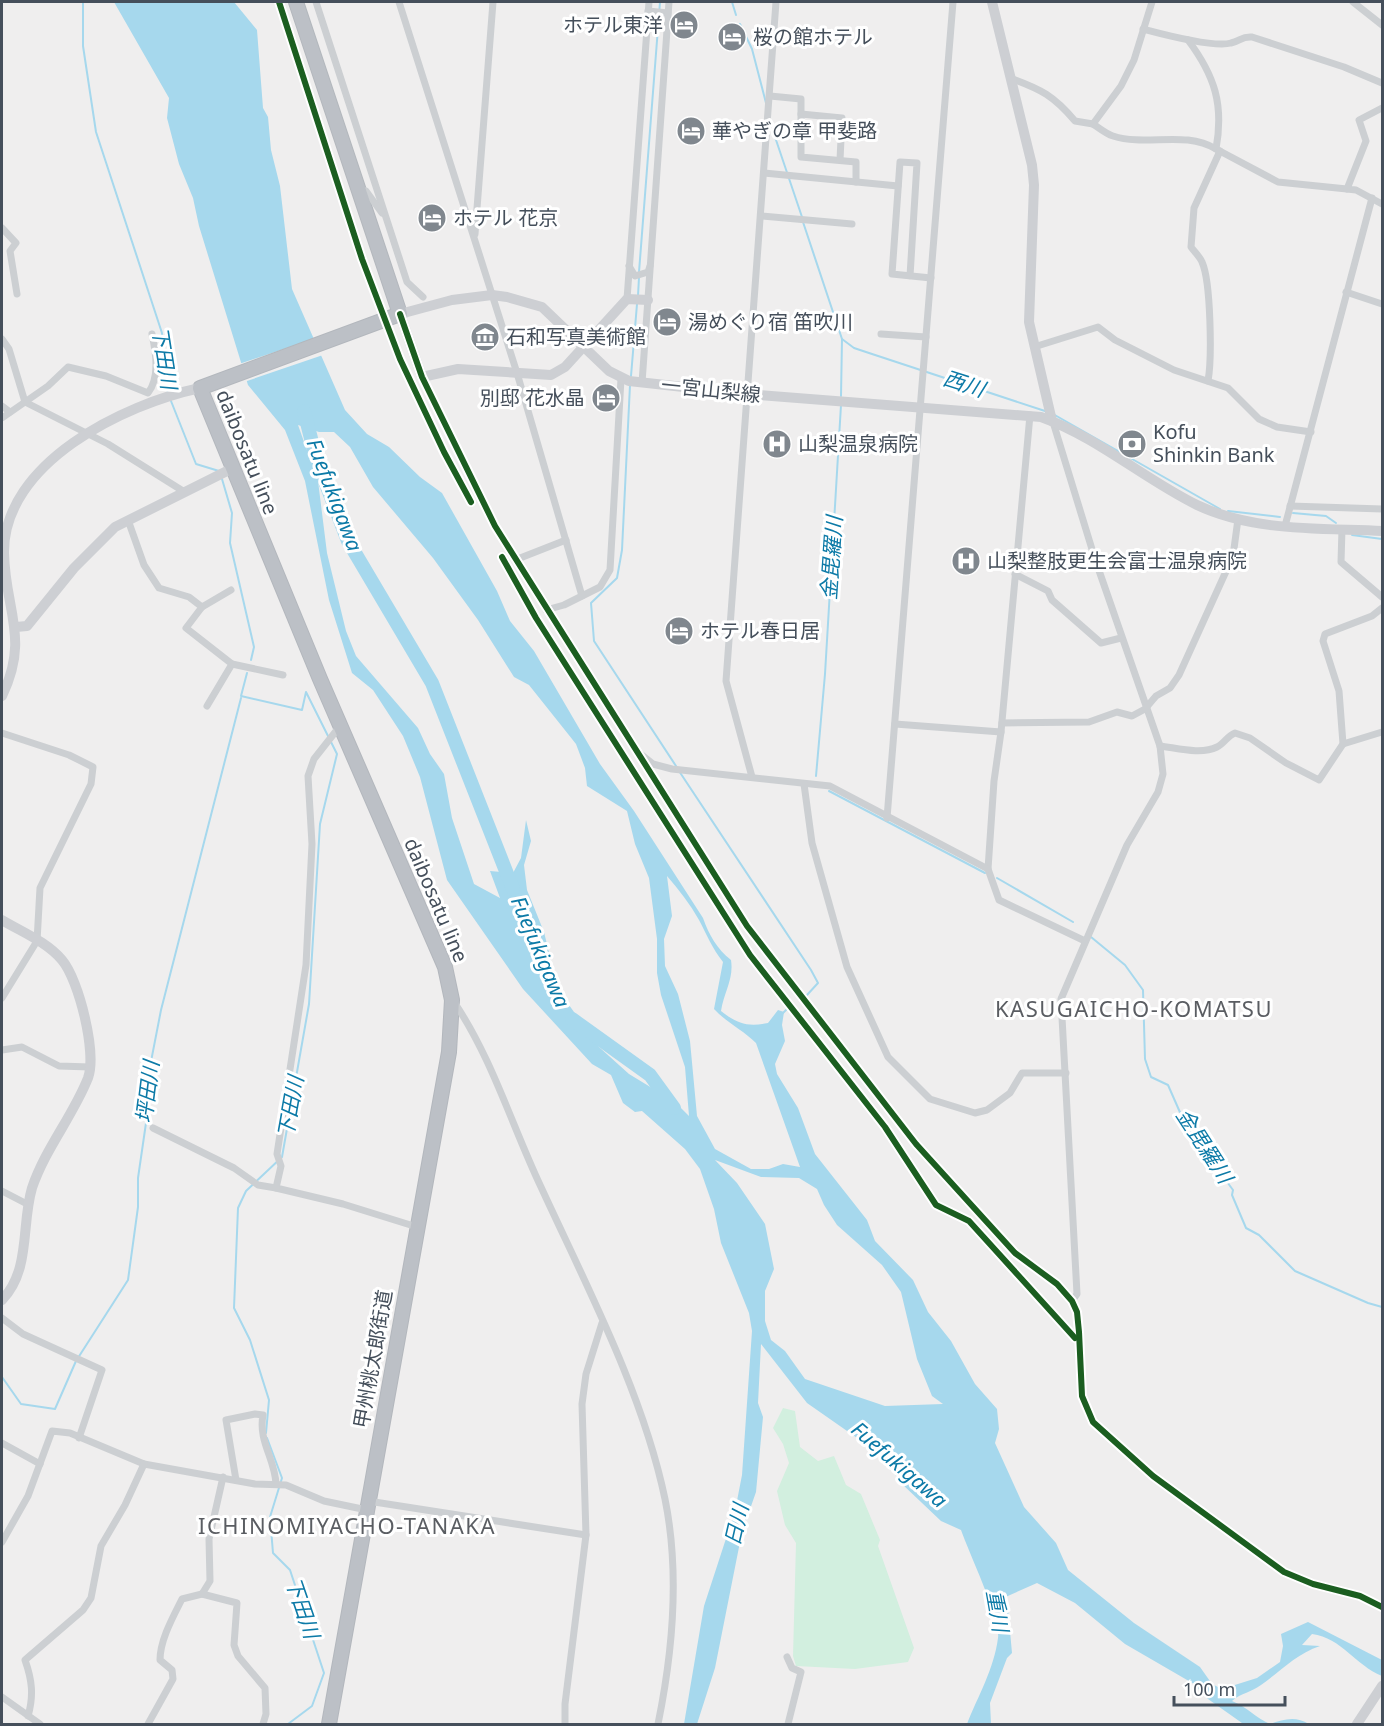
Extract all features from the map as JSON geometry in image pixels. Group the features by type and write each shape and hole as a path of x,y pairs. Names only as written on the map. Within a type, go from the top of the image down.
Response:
{"highway":[{"path":"296,2 358,190 394,316"},
{"name":"daibosatu line","path":"394,316 205,386 224,472 445,967 452,1000"},
{"name":"甲州桃太郎街道","path":"330,1725 449,1052 452,1000"}],"main road":[{"path":"992,2 1032,165 1034,185 1028,296 1029,322 1051,415"},
{"path":"632,381 609,371 584,345 542,307 492,295 452,300 394,316 422,377 458,369 550,375 565,367 584,345 638,300"},
{"name":"一宮山梨線","path":"632,381 747,394 922,408 1051,415 1196,504 1238,519 1285,526 1383,531"},
{"path":"2,696 14,662 16,627 4,556 8,521 26,485 46,464 88,434 116,418 184,391 205,386"},
{"path":"16,627 27,626 93,546 115,527 224,472"},
{"path":"2,920 58,956 70,973 89,1040 90,1066 76,1104 35,1180 27,1204 21,1265 15,1282 2,1300"},
{"path":"1357,1725 1383,1686"}],"street":[{"path":"316,2 407,282 423,297"},
{"path":"399,2 518,373 582,596"},
{"path":"474,240 493,2"},
{"path":"638,300 628,266 649,2"},
{"path":"546,610 600,587 610,570 632,381 638,300 651,264 669,2"},
{"path":"752,777 726,681 776,2"},
{"path":"887,818 922,408 953,2"},
{"path":"1093,124 1121,86 1134,60 1152,2"},
{"path":"1353,2 1383,25"},
{"path":"648,11 668,13"},
{"path":"1143,29 1188,40 1231,44 1243,36 1252,37 1344,67 1383,83"},
{"path":"1188,40 1202,58 1216,91 1221,122 1218,150 1194,208 1191,247 1203,263 1205,278 1212,351 1208,381"},
{"path":"1010,78 1041,89 1059,102 1075,121 1093,124 1112,136 1144,141 1163,138 1207,144 1278,182 1356,190 1383,204"},
{"path":"770,96 801,99 801,157 856,162 856,182"},
{"path":"1347,189 1366,141 1359,120 1383,108"},
{"path":"801,114 842,118 840,160"},
{"path":"910,276 917,163 900,162 892,274 910,276 931,278"},
{"path":"764,174 898,186"},
{"path":"358,190 366,191 384,215"},
{"path":"1285,526 1372,198"},
{"path":"761,216 852,224"},
{"path":"2,228 16,243 10,251 17,294"},
{"path":"628,266 635,276 648,272 651,264"},
{"path":"1346,292 1383,304"},
{"path":"1034,347 1098,327 1134,350 1174,370 1228,388 1259,419 1277,427 1311,432"},
{"path":"2,418 68,367 106,376 148,393 154,382 155,371 156,351 152,334"},
{"path":"881,334 926,337"},
{"path":"2,339 9,349 25,402 88,434 183,491"},
{"path":"422,377 479,496 515,560 747,926 939,1170 1016,1252 1057,1284 1072,1301 1077,1312 1082,1396 1093,1422 1107,1437 1175,1493 1284,1572 1313,1584 1360,1596 1383,1607"},
{"path":"2,406 10,412"},
{"path":"1030,415 1002,723 994,781 988,869 999,900 1085,941"},
{"path":"1051,415 1121,638 1160,746 1163,774 1158,792 1127,845 1061,999 1077,1293 1072,1301"},
{"path":"1290,506 1383,509"},
{"path":"1002,723 1089,722 1117,712 1132,716 1145,709 1156,696 1170,688 1179,675 1233,556 1238,519"},
{"path":"128,520 144,565 159,588 189,597 202,607"},
{"path":"1342,529 1341,562 1383,597"},
{"path":"515,560 566,540"},
{"path":"1015,574 1048,591 1052,600 1101,643 1121,638"},
{"path":"231,590 202,607 186,628 232,664 283,675"},
{"path":"1160,746 1209,751 1220,746 1228,736 1235,732 1250,738 1286,763 1319,780 1343,744 1339,691 1323,641 1325,634 1372,616 1383,608"},
{"path":"207,706 232,664"},
{"path":"896,724 1001,732"},
{"path":"276,1188 281,1166 277,1154 306,965 312,844 308,776 314,759 337,729"},
{"path":"1343,744 1383,732"},
{"path":"2,734 69,755 93,768 91,784 40,888 37,941 2,998"},
{"path":"633,749 653,764 672,769 830,786 887,818 988,869"},
{"path":"804,783 812,843 847,967 888,1057 930,1099 975,1113 987,1110 1010,1093 1022,1073 1066,1073"},
{"path":"452,1000 489,1067 647,1431 666,1510 674,1592 669,1658 658,1725"},
{"path":"2,1050 22,1047 59,1066 90,1066"},
{"path":"153,1128 234,1168 258,1185 343,1204 417,1227"},
{"path":"2,1191 27,1204"},
{"path":"2,1318 23,1334 102,1370 79,1438"},
{"path":"565,1725 565,1704 586,1535 582,1404 586,1374 602,1323"},
{"path":"236,1480 226,1420 255,1414 263,1415 262,1438 275,1474 276,1484"},
{"path":"2,1542 28,1496 52,1431 70,1433 144,1464 236,1480 286,1485 324,1501 586,1535"},
{"path":"2,1443 40,1464"},
{"path":"28,1716 33,1699 32,1680 26,1660 82,1610 91,1598 101,1546 125,1505 144,1464"},
{"path":"202,1594 210,1581 209,1539 223,1478"},
{"path":"148,1725 173,1678 172,1670 160,1660 160,1650 182,1599 202,1594 237,1603 234,1645 238,1656 265,1688 266,1714 263,1725"},
{"path":"787,1656 792,1668 801,1672 788,1725"},
{"path":"2,1697 40,1725"}],"green space":[{"path":"783,1408 795,1411 800,1447 818,1461 834,1456 846,1485 861,1494 880,1540 878,1546 914,1648 908,1662 855,1669 796,1666 793,1656 796,1543 785,1525 777,1491 789,1463 783,1444 773,1428"}],"water":[{"path":"114,2 234,2 257,30 263,108 268,117 271,150 280,186 292,289 345,410 367,434 389,447 420,477 442,493 497,591 510,621 534,651 600,764 634,811 703,918 714,941 731,960 730,979 721,1011 738,1022 754,1025 768,1023 778,1010 784,1012 782,1025 785,1041 775,1064 777,1074 798,1108 815,1154 867,1220 875,1241 913,1280 928,1312 951,1341 975,1384 997,1409 999,1429 995,1443 1024,1507 1056,1543 1068,1570 1134,1623 1200,1667 1212,1684 1222,1689 1257,1678 1280,1662 1283,1646 1281,1634 1308,1622 1382,1660 1382,1676 1332,1641 1312,1634 1302,1645 1320,1646 1303,1654 1258,1687 1232,1701 1269,1723 1242,1723 1208,1699 1194,1684 1125,1644 1075,1603 1037,1583 1001,1599 1008,1609 1012,1653 1007,1658 990,1703 991,1724 967,1724 989,1671 996,1649 998,1629 990,1602 961,1530 941,1521 902,1484 880,1454 807,1403 761,1344 758,1403 763,1417 756,1492 742,1532 715,1668 697,1724 684,1724 704,1606 735,1511 742,1475 752,1331 749,1313 721,1243 714,1209 700,1169 685,1149 642,1111 635,1112 623,1103 611,1075 592,1064 523,989 447,880 420,777 403,736 373,690 352,673 329,600 305,481 285,430 248,385 199,226 193,198 179,164 167,118 169,98","holes":["298,425 319,432 334,432 350,447 373,487 433,558 478,620 514,677 529,685 576,744 585,768 587,786 627,811 635,844 649,878 657,939 657,973 661,995 685,1067 689,1116 675,1102 629,1074 599,1047 569,1005 553,969 544,932 527,890 524,865 531,841 526,820 521,858 513,873 490,871 500,898 474,884 452,818 444,774 430,754 418,728 356,656 346,631 327,553 318,481","667,876 692,908 723,962 714,1009 756,1043 800,1167 783,1164 769,1169 751,1169 715,1149 697,1116 690,1041 678,994 665,966 664,939 672,916","715,1160 761,1177 799,1178 817,1189 837,1225 882,1265 901,1292 917,1359 932,1396 943,1404 885,1406 805,1379 785,1351 771,1340 765,1321 765,1291 774,1269 765,1224 737,1183"]},
{"path":"1295,1719 1309,1724 1272,1723"}],"pier":[{"path":"317,338 323,355 244,382 239,364"}],"waterway":[{"name":"下田川","path":"83,2 83,46 96,132 162,333 164,382 168,392"},
{"path":"639,272 660,2"},
{"name":"西川","path":"732,2 736,15"},
{"name":"西川","path":"740,24 752,49 766,103"},
{"name":"西川","path":"774,134 802,217"},
{"name":"西川","path":"803,222 842,339 841,396"},
{"path":"638,296 639,277"},
{"path":"631,376 637,304"},
{"name":"西川","path":"842,339 854,348 1045,411"},
{"path":"630,385 622,550 617,578 591,603 594,641 676,766"},
{"name":"下田川","path":"171,401 196,464 219,471"},
{"name":"金毘羅川","path":"816,776 825,674 841,405"},
{"name":"Fuefukigawa","path":"304,411 316,458 348,541 432,683 513,889"},
{"name":"西川","path":"1053,414 1220,509"},
{"name":"下田川","path":"222,479 232,513 230,543 254,647 251,660"},
{"name":"西川","path":"1228,511 1280,517"},
{"name":"西川","path":"1293,513 1326,516 1336,523"},
{"name":"西川","path":"1352,535 1382,539"},
{"name":"下田川","path":"247,673 241,696 302,710 306,692 337,754 320,824 309,1004 282,1157 246,1191 238,1208 234,1308 250,1340 269,1400 266,1433"},
{"name":"坪田川","path":"2,1377 21,1404 55,1409 76,1361 128,1280 138,1207 138,1178 146,1123 147,1082 161,1010 241,698"},
{"path":"679,771 811,970 818,983 807,995"},
{"name":"金毘羅川","path":"829,791 985,873"},
{"name":"金毘羅川","path":"997,878 1073,922"},
{"name":"金毘羅川","path":"1091,937 1125,965 1143,990 1145,1059 1151,1077 1168,1085 1186,1126 1233,1190 1232,1195 1246,1228 1259,1235 1295,1271 1382,1307"},
{"path":"783,1013 791,1005"},
{"name":"Fuefukigawa","path":"572,1019 650,1075 674,1108"},
{"name":"下田川","path":"267,1438 282,1478 270,1517 273,1553 290,1570 324,1673 312,1706 288,1724"}],"cycle path":[{"path":"279,2 362,259 400,359 444,452 471,502"},
{"path":"400,314 422,377 495,526 747,926 916,1144 1015,1253 1057,1284 1072,1301 1077,1312 1082,1396 1093,1422 1153,1476 1284,1572 1313,1584 1360,1596 1382,1607"},
{"path":"502,557 536,618 750,955 885,1127 936,1205 969,1221 1075,1338"}],"place":[{"name":"ホテル東洋","path":"684,25"},
{"name":"桜の館ホテル","path":"732,37"},
{"name":"華やぎの章 甲斐路","path":"691,131"},
{"name":"ホテル 花京","path":"432,218"},
{"name":"湯めぐり宿 笛吹川","path":"667,322"},
{"name":"石和写真美術館","path":"485,337"},
{"name":"別邸 花水晶","path":"606,398"},
{"name":"山梨温泉病院","path":"777,444"},
{"name":"Kofu Shinkin Bank","path":"1132,444"},
{"name":"山梨整肢更生会富士温泉病院","path":"966,561"},
{"name":"ホテル春日居","path":"679,631"}],"district":[{"name":"KASUGAICHO-KOMATSU","path":"1134,1009"},
{"name":"ICHINOMIYACHO-TANAKA","path":"347,1526"}],"water label":[{"name":"日川","path":"737,1525"},
{"name":"重川","path":"997,1611"}]}
